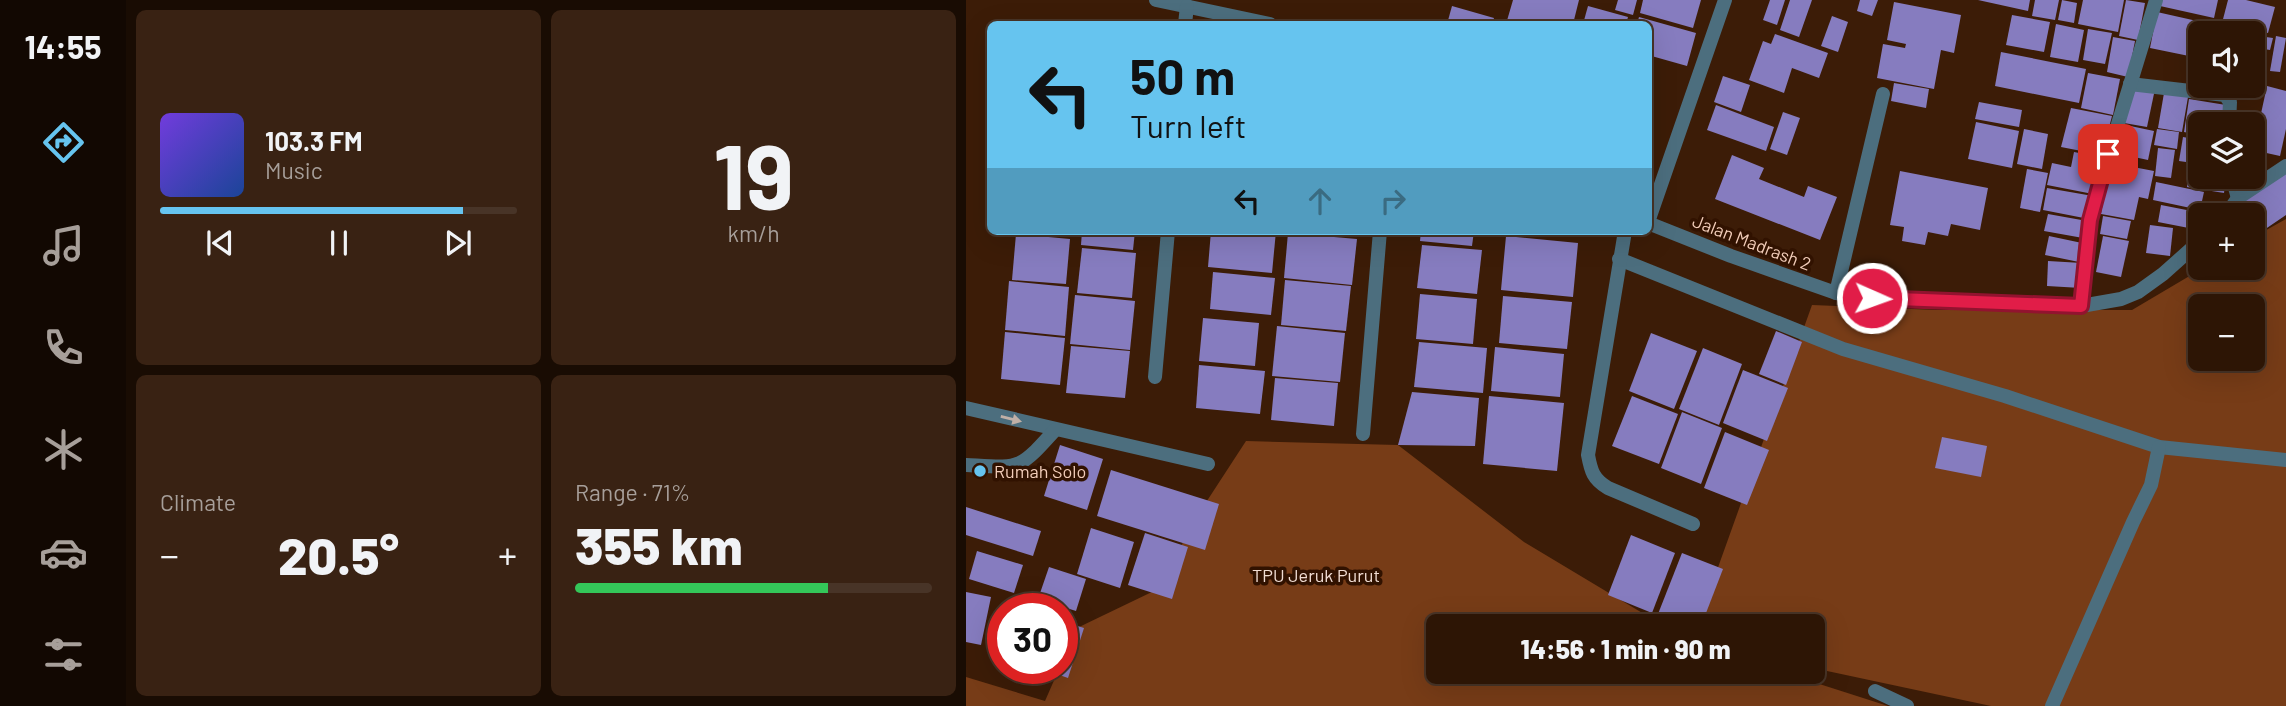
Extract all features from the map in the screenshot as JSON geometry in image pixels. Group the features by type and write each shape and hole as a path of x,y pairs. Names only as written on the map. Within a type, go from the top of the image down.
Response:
{"street":[{"path":"1156,0 1255,21"},
{"path":"1652,210 1725,0"},
{"path":"2081,306 2085,249 2095,199 2156,0"},
{"path":"1185,21 1187,6"},
{"path":"2130,84 2225,95 2230,102 2230,112"},
{"path":"1836,293 1883,94"},
{"path":"2234,203 2286,166"},
{"path":"2235,189 2238,198"},
{"name":"Jalan Madrash 2","path":"1652,224 1836,293 1872,298 2081,306 2121,299 2138,292 2188,252"},
{"path":"1155,377 1168,235"},
{"path":"1363,434 1380,235"},
{"path":"1624,235 1588,455 1591,473 1598,482 1608,488 1693,524"},
{"path":"1619,259 1843,349 2005,396 2159,447 2286,460"},
{"path":"966,408 1208,464"},
{"path":"966,465 1009,468 1026,462 1055,430"},
{"path":"2052,706 2151,485 2159,447"},
{"path":"1875,691 1907,706"}],"green space":[{"path":"2286,219 2286,706 1991,706 1825,671 1825,614 1701,614 1812,305 1937,310 2132,310 2188,277 2188,280 2265,280 2265,231"},
{"name":"TPU Jeruk Purut","path":"1246,441 1398,445 1524,542 1644,614 1426,614 1426,684 1819,684 1888,706 966,706 966,677 1045,701 1052,684 1078,684 1078,628 1156,590 1203,507"}],"building":[{"path":"1513,0 1579,0 1574,21 1507,21"},
{"path":"1618,0 1637,0 1633,15 1615,10"},
{"path":"1643,0 1701,0 1693,28 1640,13"},
{"path":"1770,0 1785,0 1777,25 1763,20"},
{"path":"1790,0 1812,0 1799,37 1780,30"},
{"path":"1860,0 1878,0 1872,16 1857,11"},
{"path":"1978,0 2030,0 2028,11"},
{"path":"2035,0 2059,0 2055,20 2032,16"},
{"path":"2062,0 2077,3 2074,23 2058,20"},
{"path":"2083,0 2124,0 2118,32 2078,24"},
{"path":"2126,0 2145,3 2138,40 2119,36"},
{"path":"2162,0 2218,0 2214,18 2160,6"},
{"path":"2228,0 2246,0 2275,7 2268,33 2265,32 2265,21 2223,21"},
{"path":"1894,2 1961,15 1954,53 1941,50 1934,89 1877,78 1883,44 1905,48 1906,44 1887,40"},
{"path":"1452,6 1494,18 1493,21 1448,21"},
{"path":"1588,6 1628,17 1627,21 1584,21"},
{"path":"2157,12 2197,21 2188,21 2188,56 2150,48"},
{"path":"2012,15 2050,22 2044,52 2006,45"},
{"path":"1832,16 1848,22 1838,52 1821,46"},
{"path":"1639,17 1696,33 1687,66 1652,56 1652,21 1638,21"},
{"path":"2056,24 2084,30 2078,62 2050,57"},
{"path":"2088,29 2112,33 2105,64 2083,60"},
{"path":"1775,34 1828,53 1819,78 1792,68 1784,93 1749,80 1763,41 1771,44"},
{"path":"2276,36 2286,38 2280,72 2270,71"},
{"path":"2113,37 2135,41 2128,77 2107,72"},
{"path":"2265,37 2273,38 2270,50 2265,49"},
{"path":"2001,52 2086,69 2079,103 1995,86"},
{"path":"2088,73 2120,79 2113,115 2081,108"},
{"path":"1723,76 1750,85 1741,112 1714,102"},
{"path":"1894,83 1929,89 1926,108 1891,101"},
{"path":"2132,85 2155,89 2147,127 2124,123"},
{"path":"2267,86 2286,91 2286,129 2280,156 2265,153 2265,112 2261,112"},
{"path":"2164,93 2188,97 2182,132 2158,128"},
{"path":"2189,99 2226,105 2225,112 2188,112 2188,133 2184,132"},
{"path":"1979,102 2022,110 2019,127 1975,119"},
{"path":"1716,105 1774,127 1766,151 1707,130"},
{"path":"2071,108 2112,116 2102,155 2061,147"},
{"path":"1783,112 1800,118 1787,155 1770,149"},
{"path":"1976,122 2019,131 2012,168 1968,159"},
{"path":"2121,124 2154,131 2148,160 2115,153"},
{"path":"2024,129 2048,134 2042,169 2017,164"},
{"path":"2157,129 2179,132 2177,149 2154,145"},
{"path":"2183,137 2188,138 2188,162 2179,161"},
{"path":"2158,148 2175,150 2171,178 2155,176"},
{"path":"2074,152 2100,157 2093,194 2047,185 2052,163 2071,167"},
{"path":"1732,155 1764,168 1759,179 1804,197 1808,186 1837,197 1820,240 1715,199"},
{"path":"2107,162 2154,171 2148,199 2139,197 2134,220 2101,214"},
{"path":"2027,169 2048,173 2040,212 2020,208"},
{"path":"1900,171 1988,188 1980,230 1951,224 1948,236 1928,232 1925,245 1902,241 1904,227 1890,225"},
{"path":"2286,172 2286,215 2265,229 2265,203 2242,203 2240,200 2258,189 2265,189 2265,185"},
{"path":"2156,182 2204,192 2202,203 2188,203 2188,207 2153,200"},
{"path":"2047,188 2093,196 2089,219 2043,210"},
{"path":"2199,189 2224,189 2224,193"},
{"path":"2161,205 2188,210 2188,228 2158,222"},
{"path":"2048,214 2087,221 2083,238 2044,231"},
{"path":"2103,216 2131,221 2127,239 2100,234"},
{"path":"2150,225 2173,228 2170,256 2146,253"},
{"path":"1016,235 1070,239 1066,284 1012,280"},
{"path":"1082,235 1135,235 1133,250 1081,245"},
{"path":"1211,235 1276,235 1272,273 1208,267"},
{"path":"1288,235 1357,239 1352,285 1284,278"},
{"path":"1421,235 1473,235 1472,246 1420,241"},
{"path":"1506,236 1578,243 1573,297 1501,290"},
{"path":"2049,236 2082,243 2079,262 2045,255"},
{"path":"2103,236 2129,241 2121,277 2096,272"},
{"path":"1422,245 1482,250 1477,294 1417,288"},
{"path":"1082,248 1136,253 1132,298 1077,293"},
{"path":"2048,261 2082,263 2081,288 2047,286"},
{"path":"1213,272 1275,278 1271,315 1210,309"},
{"path":"1285,280 1351,286 1346,331 1281,325"},
{"path":"1009,281 1069,287 1065,336 1005,330"},
{"path":"1420,294 1477,299 1473,344 1416,339"},
{"path":"1075,295 1135,301 1130,350 1070,344"},
{"path":"1503,296 1572,302 1567,349 1499,343"},
{"path":"1203,318 1259,323 1255,366 1199,361"},
{"path":"1277,326 1345,333 1340,382 1272,376"},
{"path":"1776,331 1802,342 1786,385 1759,374"},
{"path":"1005,332 1065,338 1060,385 1001,379"},
{"path":"1651,333 1697,351 1674,409 1629,391"},
{"path":"1419,342 1487,348 1483,393 1414,387"},
{"path":"1071,346 1130,351 1125,398 1066,393"},
{"path":"1495,347 1564,354 1560,397 1491,391"},
{"path":"1703,348 1742,364 1719,425 1679,409"},
{"path":"1199,365 1265,371 1260,414 1196,408"},
{"path":"1743,370 1788,388 1767,441 1723,423"},
{"path":"1275,378 1338,383 1334,426 1271,420"},
{"path":"1412,392 1479,398 1475,446 1398,445"},
{"path":"1489,396 1564,403 1557,471 1483,464"},
{"path":"1632,396 1678,414 1659,464 1612,446"},
{"path":"1682,412 1722,428 1701,484 1661,468"},
{"path":"1725,432 1769,450 1747,505 1704,488"},
{"path":"1942,437 1987,446 1981,477 1935,468"},
{"path":"1060,445 1103,459 1087,510 1044,496"},
{"path":"1111,470 1219,504 1205,550 1097,516"},
{"path":"966,507 1041,531 1033,556 966,535"},
{"path":"1091,528 1134,542 1120,588 1077,574"},
{"path":"1145,533 1188,547 1172,599 1128,585"},
{"path":"1631,535 1675,553 1652,613 1608,595"},
{"path":"977,551 1023,565 1014,593 969,579"},
{"path":"1682,553 1723,569 1706,614 1658,614"},
{"path":"1049,567 1086,579 1078,605 1078,593 1040,593"},
{"path":"966,592 987,596 987,616 981,645 966,642"},
{"path":"1078,626 1084,628 1078,647"}],"place":[{"name":"Rumah Solo","path":"980,471"}],"route":[{"path":"1872,298 2081,306 2090,220 2108,154"}]}
